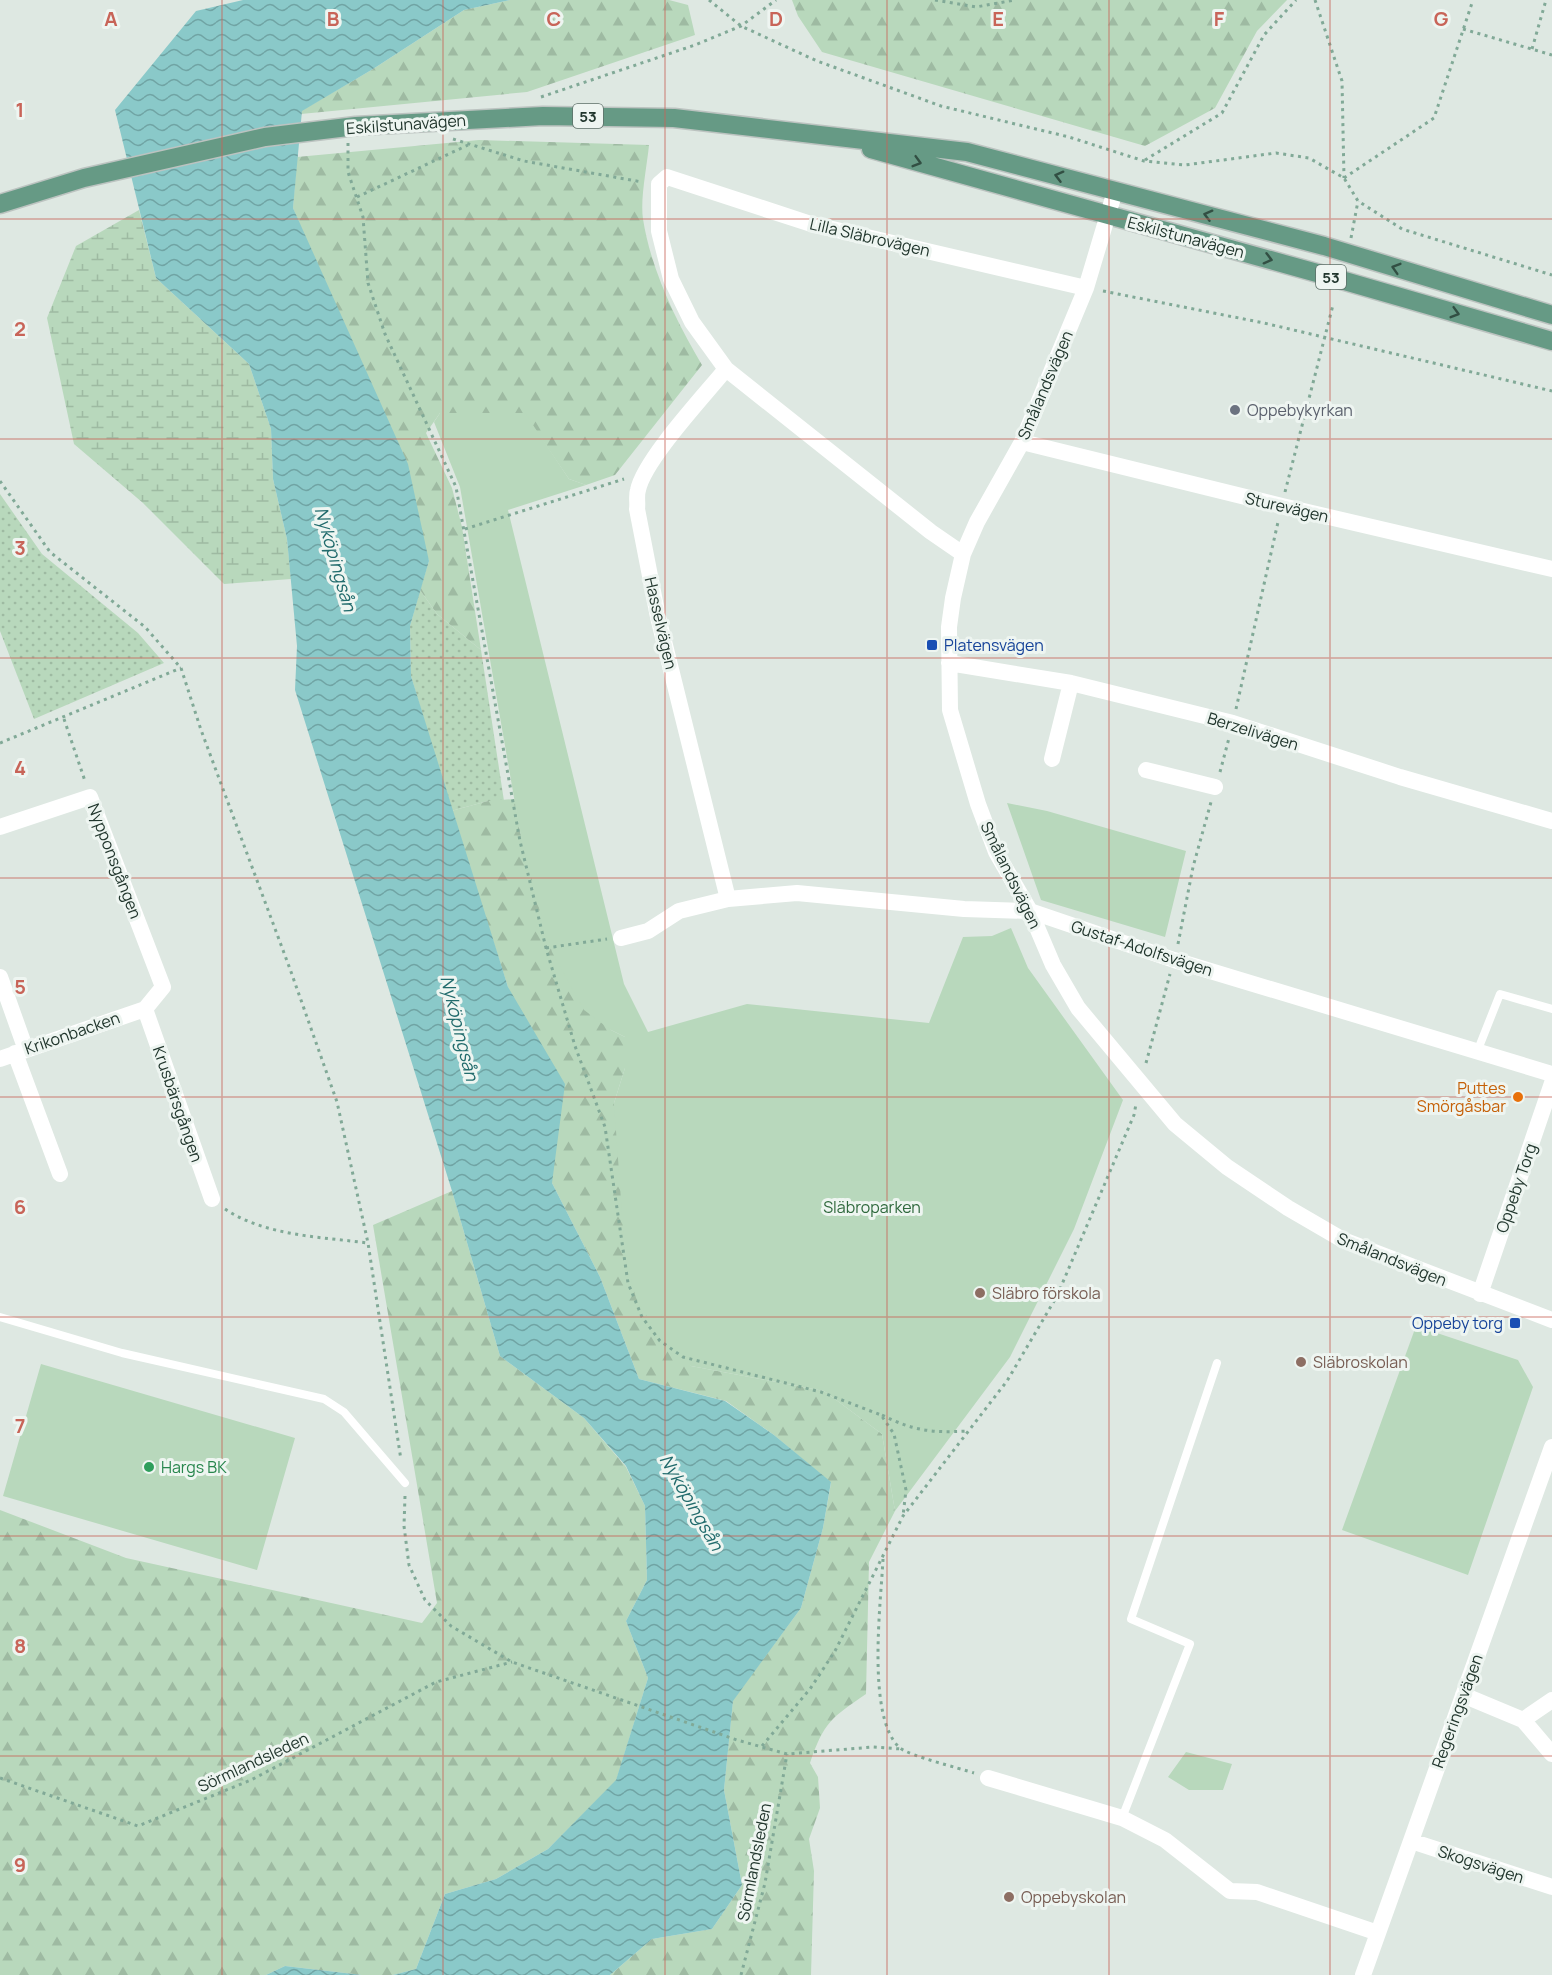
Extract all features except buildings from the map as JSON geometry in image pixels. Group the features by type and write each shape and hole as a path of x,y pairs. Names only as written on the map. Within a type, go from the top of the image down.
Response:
{"main road":[{"name":"Eskilstunavägen","path":"0,204 84,178 265,137 352,133 543,116 674,118 967,152 1324,246 1552,315"},
{"name":"Eskilstunavägen","path":"820,134 1552,341"}],"street":[{"name":"Lilla Släbrovägen","path":"659,184 667,177 811,224 1086,288"},
{"path":"659,184 659,231 671,279 692,322 726,369 963,554"},
{"name":"Smålandsvägen","path":"1115,191 1110,217 1086,288 1022,441 977,522 963,554 949,627 950,710 978,804 996,852 1030,911 1053,966 1078,1008 1175,1124 1227,1167 1288,1208 1343,1240 1552,1320"},
{"name":"Hasselvägen","path":"726,369 663,447 643,477 638,490 642,538 658,617 728,899"},
{"name":"Sturevägen","path":"1022,441 1282,506 1552,569"},
{"name":"Berzelivägen","path":"949,663 1071,683 1233,723 1400,777 1552,821"},
{"path":"1052,759 1071,683"},
{"path":"1146,770 1215,787"},
{"name":"Nypponsgången","path":"0,827 90,797 163,987 145,1008"},
{"name":"Gustaf-Adolfsvägen","path":"621,938 648,931 679,911 728,899 797,893 964,909 1030,911 1174,960 1552,1074"},
{"path":"0,977 14,1054 60,1174"},
{"name":"Krikonbacken","path":"14,1054 145,1008"},
{"name":"Krusbärsgången","path":"145,1008 212,1199"},
{"name":"Oppeby Torg","path":"1480,1294 1552,1083"},
{"name":"Regeringsvägen","path":"1363,1975 1551,1453"},
{"path":"1463,1695 1523,1720 1552,1754"},
{"path":"1523,1720 1552,1700"},
{"path":"988,1778 1122,1818 1165,1840 1230,1891 1257,1892 1378,1934"},
{"name":"Skogsvägen","path":"1411,1841 1552,1887"}],"lane":[{"path":"1477,1052 1500,994 1552,1009"},
{"path":"0,1317 122,1353 324,1399 344,1412 405,1483"},
{"path":"1122,1818 1190,1644 1131,1619 1217,1363"}],"path":[{"path":"709,0 741,26 817,61 941,106 1069,137 1144,161 1185,165 1276,153 1309,158 1344,178 1358,201 1402,229 1552,276"},
{"path":"534,99 643,65 741,26 776,0"},
{"path":"935,0 976,7 1015,0"},
{"path":"1144,161 1222,113 1264,35 1296,0"},
{"path":"1315,0 1342,81 1344,178"},
{"path":"1344,178 1434,118 1473,0"},
{"path":"1532,49 1546,0"},
{"path":"1463,28 1552,56"},
{"path":"352,133 348,172 363,217 368,283 385,334 456,488 504,760 546,948 575,1046 605,1127 628,1283 642,1317 660,1341 683,1357 820,1392 907,1427 933,1433 967,1431"},
{"path":"451,138 524,161 659,184"},
{"path":"357,197 468,145"},
{"path":"1351,240 1358,201"},
{"path":"1086,288 1326,337 1552,391"},
{"path":"1193,867 1233,723 1282,506 1333,305"},
{"path":"465,529 625,479 643,477"},
{"path":"0,481 50,552 145,627 181,668 201,730 291,969 337,1102 368,1243 405,1483 404,1526 409,1565 425,1600 452,1626 512,1662 737,1740 787,1754 873,1747 901,1749 988,1778"},
{"path":"0,742 64,718 181,668"},
{"path":"64,718 90,797"},
{"path":"546,948 621,938"},
{"path":"762,1746 810,1689 836,1651 903,1516 1007,1382 1057,1296 1134,1115 1141,1082"},
{"path":"212,1199 235,1216 287,1233 368,1243"},
{"path":"881,1415 894,1434 904,1479 906,1490 903,1516"},
{"path":"883,1557 879,1691 888,1732 901,1749"},
{"name":"Sörmlandsleden","path":"0,1778 138,1826 251,1780 436,1682 512,1662"},
{"name":"Sörmlandsleden","path":"741,1975 765,1883 787,1754"}],"green space":[{"path":"510,0 669,0 688,5 695,35 527,92 301,114 301,111 373,69 464,10"},
{"path":"792,0 1287,0 1257,31 1215,108 1145,146 822,52 798,16"},
{"path":"479,140 649,145 642,202 647,238 666,295 702,365 615,475 586,485 569,479 524,413 440,413 426,433 452,488 462,527 481,650 437,614 420,590 429,561 293,208 297,157"},
{"path":"139,210 156,278 249,364 271,429 273,479 287,539 291,579 224,584 143,503 74,444 47,318 76,246"},
{"name":"Släbroparken","path":"440,413 525,413 569,479 586,485 508,510 624,984 648,1032 747,1004 929,1023 963,937 992,936 1011,928 1028,968 1123,1100 1074,1229 1010,1357 895,1511 882,1434 824,1391 691,1366 656,1331 636,1298 625,1256 614,1103 625,1068 625,1037 611,1030 584,1010 552,952 543,924 520,832 460,487 434,422"},
{"path":"0,494 42,554 138,633 164,663 34,719 0,631"},
{"path":"420,590 437,614 481,650 504,801 488,801 451,811 411,676 410,626"},
{"path":"515,799 520,832 611,1030 625,1037 625,1068 614,1103 691,1366 824,1391 882,1434 895,1511 869,1562 866,1694 830,1722 820,1738 810,1763 818,1777 820,1808 809,1839 814,1871 811,1975 610,1975 652,1939 712,1929 742,1885 724,1790 733,1700 801,1608 823,1528 831,1483 774,1435 726,1401 639,1379 600,1277 552,1183 508,987 451,811 488,801"},
{"path":"1007,803 1047,811 1186,851 1165,937 1041,900"},
{"path":"452,1191 500,1356 584,1418 626,1467 645,1506 647,1580 626,1621 648,1678 616,1781 548,1849 496,1879 445,1894 416,1969 393,1975 362,1975 285,1966 266,1975 0,1975 0,1510 126,1558 422,1623 437,1603 373,1225"},
{"path":"1416,1326 1518,1360 1533,1387 1468,1575 1342,1530"},
{"name":"Hargs BK","path":"41,1364 295,1438 257,1570 3,1496"},
{"path":"1186,1752 1232,1764 1223,1790 1189,1790 1168,1777"}],"water":[{"name":"Nyköpingsån","path":"243,0 510,0 464,10 373,69 302,111 293,208 408,464 429,561 410,626 411,676 508,987 565,1084 552,1183 600,1277 639,1379 725,1401 774,1435 831,1482 823,1528 801,1608 733,1701 724,1790 742,1885 712,1929 652,1939 610,1975 393,1975 416,1969 445,1894 496,1879 548,1849 616,1780 648,1678 626,1621 647,1580 645,1506 626,1466 584,1418 500,1356 452,1191 295,690 297,646 287,539 273,479 271,429 249,364 156,278 115,110 196,11"},
{"path":"285,1966 362,1975 266,1975"}],"place":[{"name":"Oppebykyrkan","path":"1235,410"},
{"name":"Platensvägen","path":"932,645"},
{"name":"Puttes Smörgåsbar","path":"1518,1097"},
{"name":"Släbro förskola","path":"980,1293"},
{"name":"Oppeby torg","path":"1515,1323"},
{"name":"Släbroskolan","path":"1301,1362"},
{"name":"Hargs BK","path":"149,1467"},
{"name":"Oppebyskolan","path":"1009,1897"}]}
